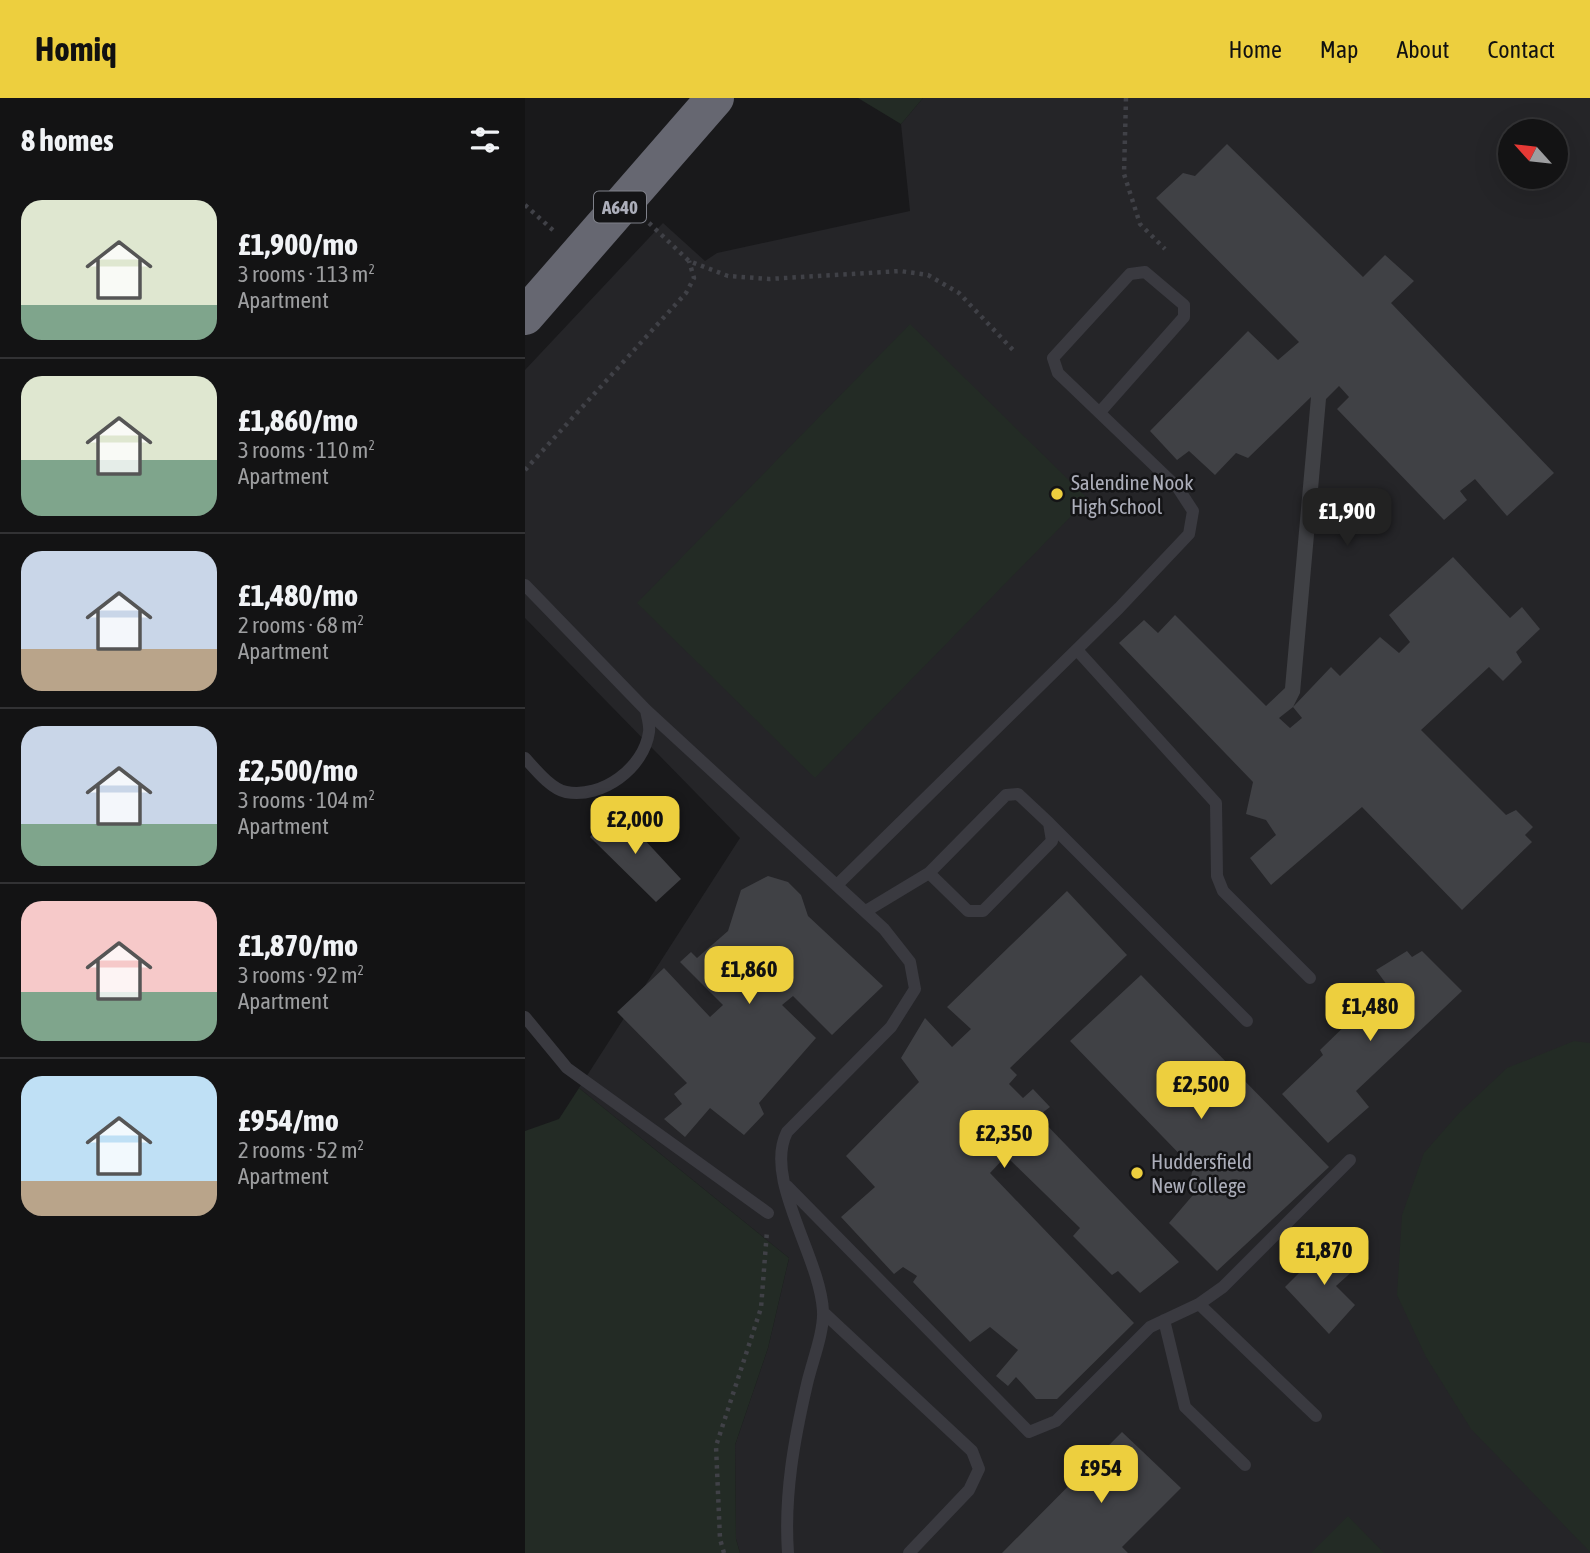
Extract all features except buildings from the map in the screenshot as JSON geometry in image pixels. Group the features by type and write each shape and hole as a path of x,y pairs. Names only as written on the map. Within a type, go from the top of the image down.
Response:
{"highway":[{"name":"A640","path":"525,316 715,98"}],"lane":[{"path":"838,884 1077,650 1189,534 1193,511 1178,488 1058,373 1053,358 1130,274 1145,272 1184,305 1184,317 1100,412"},
{"path":"525,585 646,710 866,911 910,962 915,989 891,1027 787,1132 780,1145 782,1181 813,1260 823,1312 793,1447 786,1521 788,1553"},
{"path":"1077,650 1216,803 1217,876 1223,891 1310,978"},
{"path":"525,758 563,792 587,793 618,779 639,760 649,731 646,710"},
{"path":"866,911 929,873 1006,795 1018,794 1247,1021"},
{"path":"929,873 968,911 983,911 1052,841 1049,823"},
{"path":"525,1017 568,1068 768,1213"},
{"path":"782,1181 1029,1432 1056,1421 1150,1327 1199,1304 1223,1287 1349,1160"},
{"path":"1199,1304 1316,1416"},
{"path":"823,1312 972,1451 979,1469 969,1490 909,1553"},
{"path":"1164,1320 1185,1407 1245,1465"}],"path":[{"path":"1126,98 1124,174 1140,224 1165,249"},
{"path":"627,199 689,261 728,276 769,279 899,271 928,275 958,293 1013,350"},
{"path":"525,470 686,293 694,278 689,261"},
{"path":"724,1553 720,1539 716,1446 761,1308 768,1213"}],"shaded area":[{"path":"858,98 923,98 901,124"},
{"path":"923,98 1590,98 1590,1553 740,1553 736,1539 735,1445 768,1348 789,1258 579,1088 740,838 525,618 525,370 663,223 705,261 717,253 910,211 901,124"},
{"path":"910,324 1088,499 815,778 637,603"},
{"path":"1574,1041 1590,1043 1590,1552 1471,1429 1426,1357 1397,1295 1402,1215 1424,1153 1459,1113 1507,1068"},
{"path":"579,1088 789,1258 768,1348 735,1445 736,1539 740,1553 525,1553 525,1131 559,1119"},
{"path":"1348,1516 1384,1553 1311,1553"}],"place":[{"name":"Salendine Nook High School","path":"1057,494"},
{"name":"Huddersfield New College","path":"1137,1173"}]}
